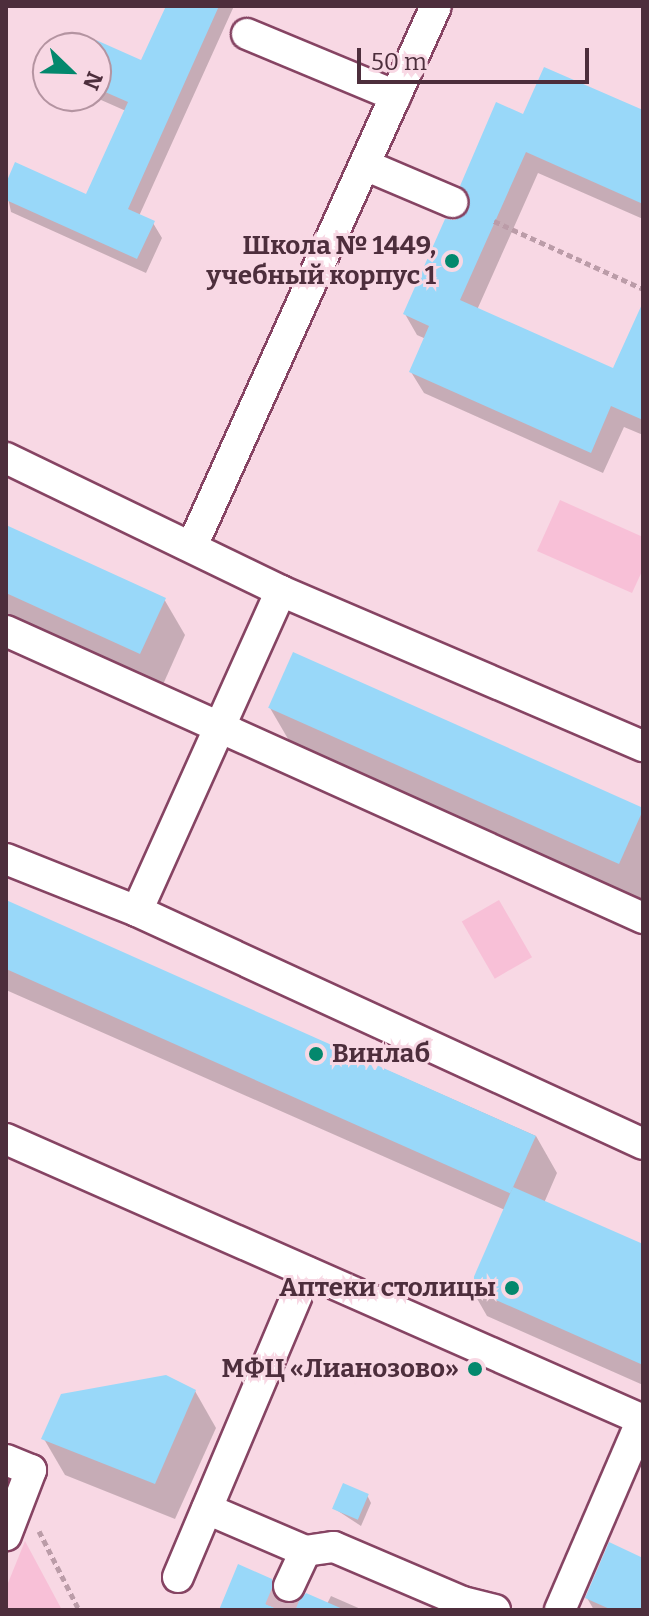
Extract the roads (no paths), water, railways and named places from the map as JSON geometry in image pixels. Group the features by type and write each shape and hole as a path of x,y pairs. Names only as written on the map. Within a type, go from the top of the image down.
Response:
{"street":[{"path":"193,544 436,6"},
{"path":"247,34 396,96"},
{"path":"365,165 452,202"},
{"path":"6,458 193,544 281,591 643,746"},
{"path":"137,911 281,591"},
{"path":"6,631 221,724 643,918"},
{"path":"6,859 137,911 643,1144"},
{"path":"6,1139 642,1420 555,1608"},
{"path":"178,1577 307,1272"},
{"path":"6,1460 31,1470 6,1535"},
{"path":"207,1509 305,1551 334,1547 461,1606 495,1610"},
{"path":"289,1586 305,1551"}],"tunnel":[{"path":"279,1610 289,1586"}],"place":[{"name":"Школа № 1449, учебный корпус 1","path":"452,261"},
{"name":"Винлаб","path":"316,1054"},
{"name":"Аптеки столицы","path":"512,1288"},
{"name":"МФЦ «Лианозово»","path":"475,1369"}]}
